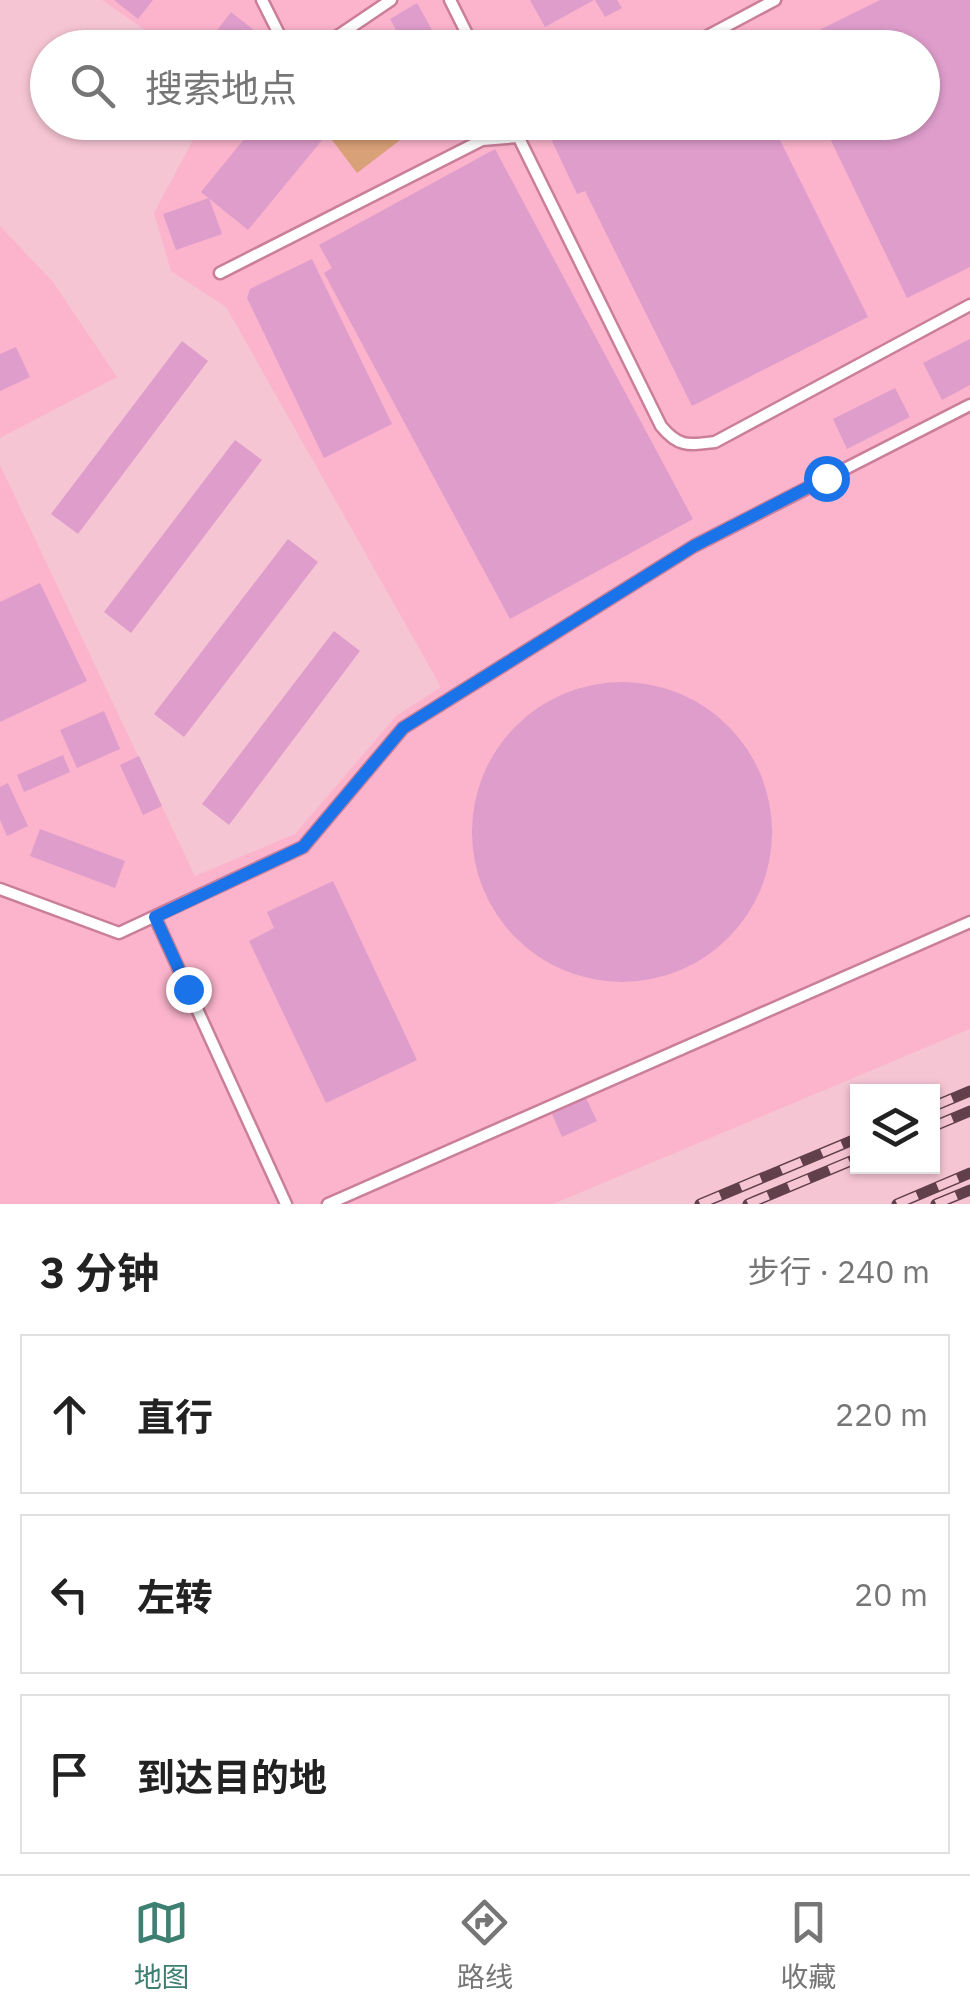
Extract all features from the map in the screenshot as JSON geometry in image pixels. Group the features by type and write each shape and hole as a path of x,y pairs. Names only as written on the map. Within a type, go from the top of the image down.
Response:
{"lane":[{"path":"262,0 277,30"},
{"path":"346,30 390,0"},
{"path":"450,0 465,30"},
{"path":"719,30 774,0"},
{"path":"220,274 482,140"},
{"path":"519,140 661,426 672,440 690,445 715,442 970,304"},
{"path":"0,889 119,932 303,847 403,728 694,546 970,405"},
{"path":"155,917 286,1204"},
{"path":"328,1204 970,922"}],"shaded area":[{"path":"102,0 970,0 970,1029 553,1204 0,1204 0,465 195,876 295,834 396,716 441,687 226,307 171,271 154,213 193,140 940,140 940,30 145,30"},
{"path":"332,140 400,140 357,173"},
{"path":"0,226 53,282 117,377 0,438"}],"building":[{"path":"114,0 153,0 138,19"},
{"path":"530,0 594,0 545,27"},
{"path":"595,0 617,0 622,8 605,17"},
{"path":"880,0 970,0 970,267 907,298 831,140 940,140 940,30 819,30"},
{"path":"417,3 432,30 396,30 390,19"},
{"path":"231,12 254,30 218,30"},
{"path":"243,140 322,140 248,230 201,192"},
{"path":"780,140 868,317 692,406 585,191 577,194 552,141"},
{"path":"495,149 693,519 510,619 324,273 332,268 319,245"},
{"path":"209,198 222,234 176,250 163,214"},
{"path":"312,259 392,424 324,458 247,298 250,289"},
{"path":"970,339 970,385 942,400 923,363"},
{"path":"182,341 208,361 78,534 51,514"},
{"path":"16,347 30,377 0,391 0,354"},
{"path":"895,388 910,417 847,449 833,419"},
{"path":"235,440 262,460 131,633 104,612"},
{"path":"288,539 318,562 184,737 154,714"},
{"path":"40,583 87,681 0,722 0,602"},
{"path":"334,631 360,651 229,825 202,804"},
{"path":"622,682 651,685 679,694 705,707 728,726 747,749 760,775 769,803 769,861 760,889 747,915 728,938 705,957 679,970 651,979 622,982 593,979 565,970 539,957 516,938 497,915 484,889 475,861 472,832 475,803 484,775 497,749 516,726 539,707 565,694 593,685"},
{"path":"104,711 120,749 77,768 60,730"},
{"path":"63,755 70,772 24,792 17,775"},
{"path":"139,756 162,806 143,815 120,765"},
{"path":"8,783 28,826 7,836 0,820 0,787"},
{"path":"40,829 125,861 115,888 30,856"},
{"path":"333,881 417,1060 326,1103 249,941 274,928 267,912"},
{"path":"586,1098 597,1121 562,1137 552,1114"}],"railway":[{"path":"940,1104 970,1091"},
{"path":"940,1124 970,1111"},
{"path":"700,1204 850,1141"},
{"path":"748,1204 850,1161"},
{"path":"897,1204 970,1173"},
{"path":"936,1204 970,1190"}],"route":[{"path":"188,989 155,917 303,847 403,728 694,546 826,478"}]}
